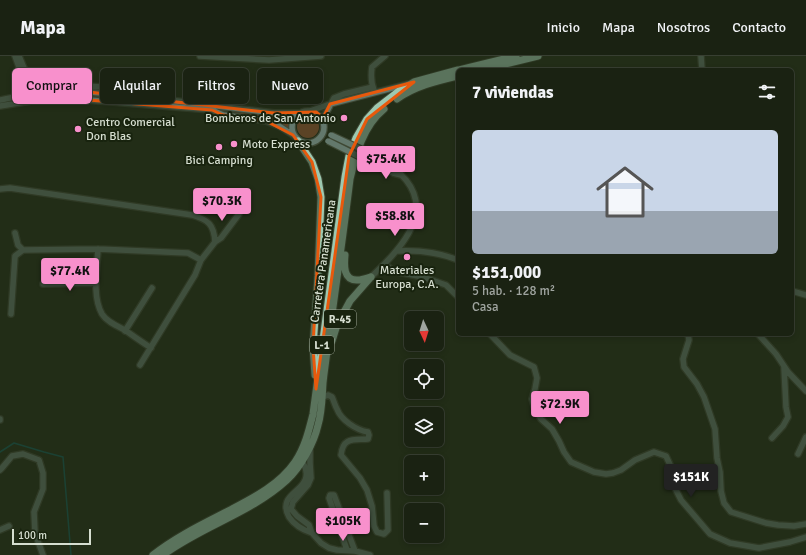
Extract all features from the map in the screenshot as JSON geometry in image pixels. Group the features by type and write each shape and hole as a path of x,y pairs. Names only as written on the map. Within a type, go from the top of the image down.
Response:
{"main road":[{"name":"Carretera Panamericana","path":"466,68 516,56"},
{"path":"489,68 538,56"},
{"name":"Carretera Panamericana","path":"153,555 176,539 266,490 287,472 296,461 306,440 313,414 345,177 349,156 356,138 367,119 377,108 399,91 414,82 456,71"},
{"name":"Carretera Panamericana","path":"163,555 249,508 288,480 302,462 310,447 318,426 323,397 325,368 350,179 354,160 364,133 380,112 402,95 419,87 456,76"},
{"path":"296,138 312,162 318,179 321,197 318,276 313,347 316,389"},
{"name":"L-1","path":"343,233 345,250 344,266 346,274 353,280 371,277"},
{"name":"R-45","path":"325,368 337,325 350,301 371,277"}],"street":[{"path":"15,56 19,68"},
{"path":"19,56 31,84 37,86 67,85 100,87"},
{"path":"200,56 264,60 321,56"},
{"path":"264,60 270,56"},
{"path":"374,90 371,71 372,67 385,56"},
{"path":"701,56 702,68"},
{"path":"310,111 374,90 414,82"},
{"path":"0,100 12,98"},
{"path":"92,100 212,110 223,115 266,121 279,126 304,143 328,141 393,173 401,174"},
{"path":"175,101 274,113 299,113 310,111 316,112 324,121"},
{"path":"0,106 12,104"},
{"path":"317,141 322,136 325,115 330,104"},
{"path":"296,138 292,125 295,116 299,113"},
{"name":"R-45","path":"324,130 331,135 397,166 414,193 416,212 411,229 397,251 371,277"},
{"path":"0,189 10,188 192,215 203,219 211,225 215,234 215,242"},
{"path":"140,365 201,260 239,214"},
{"path":"15,233 18,245 23,250"},
{"path":"11,314 15,256 23,250 98,249 188,253 201,260"},
{"path":"98,249 96,283 97,301 102,314 110,322 151,348"},
{"path":"397,251 430,252 442,254 456,259"},
{"path":"385,264 393,271 423,277 446,285 456,295"},
{"path":"43,284 96,283"},
{"path":"125,331 152,288"},
{"path":"794,292 806,295"},
{"path":"492,336 510,355 534,367 537,378 536,389 532,399 534,406 541,419 552,429 571,462 594,472 606,474 621,470 636,460 654,452 666,456 672,469 676,488 681,500 710,534 730,543 759,548 805,539"},
{"path":"688,336 689,340 684,359 684,367 704,396 715,428 717,458 724,503 731,512 766,523 794,526 806,522"},
{"path":"760,336 776,354 784,367 806,390"},
{"path":"772,438 783,426 788,417 784,367"},
{"path":"323,397 328,395 332,397 337,411 349,424 355,428 368,432 369,434 368,438 349,440 344,443 341,455 364,484 372,506 374,526 377,532 384,534 388,530 387,493"},
{"path":"798,454 806,437"},
{"path":"310,447 311,478 308,485 293,502 291,509 297,516 309,525 312,533 321,543 329,548 355,551 370,555"},
{"path":"0,470 12,456 23,454 39,460 43,473 42,489 34,512 35,533 43,555"},
{"path":"302,462 305,468 306,478 303,484 291,496 286,506 286,510 293,522 303,530 312,533"},
{"path":"348,550 329,498 330,495 334,495 355,551"},
{"path":"0,530 9,526"}],"highlighted area":[{"path":"414,82 367,119 349,156 316,389 313,347 321,197 312,162 293,135 266,121 223,115 212,110 88,100 31,101 29,94 80,91 274,113 316,112 323,118 330,104"}],"shaded area":[{"path":"234,112 267,116 294,114 289,124 289,129"},
{"path":"304,116 312,116 319,123 319,131 312,138 304,138 297,131 297,123"}],"waterway":[{"path":"0,452 14,443 63,457 71,555"}],"place":[{"name":"Bomberos de San Antonio","path":"344,118"},
{"name":"Centro Comercial Don Blas","path":"78,129"},
{"name":"Moto Express","path":"234,144"},
{"name":"Bici Camping","path":"219,147"},
{"name":"Materiales Europa, C.A.","path":"407,257"}]}
